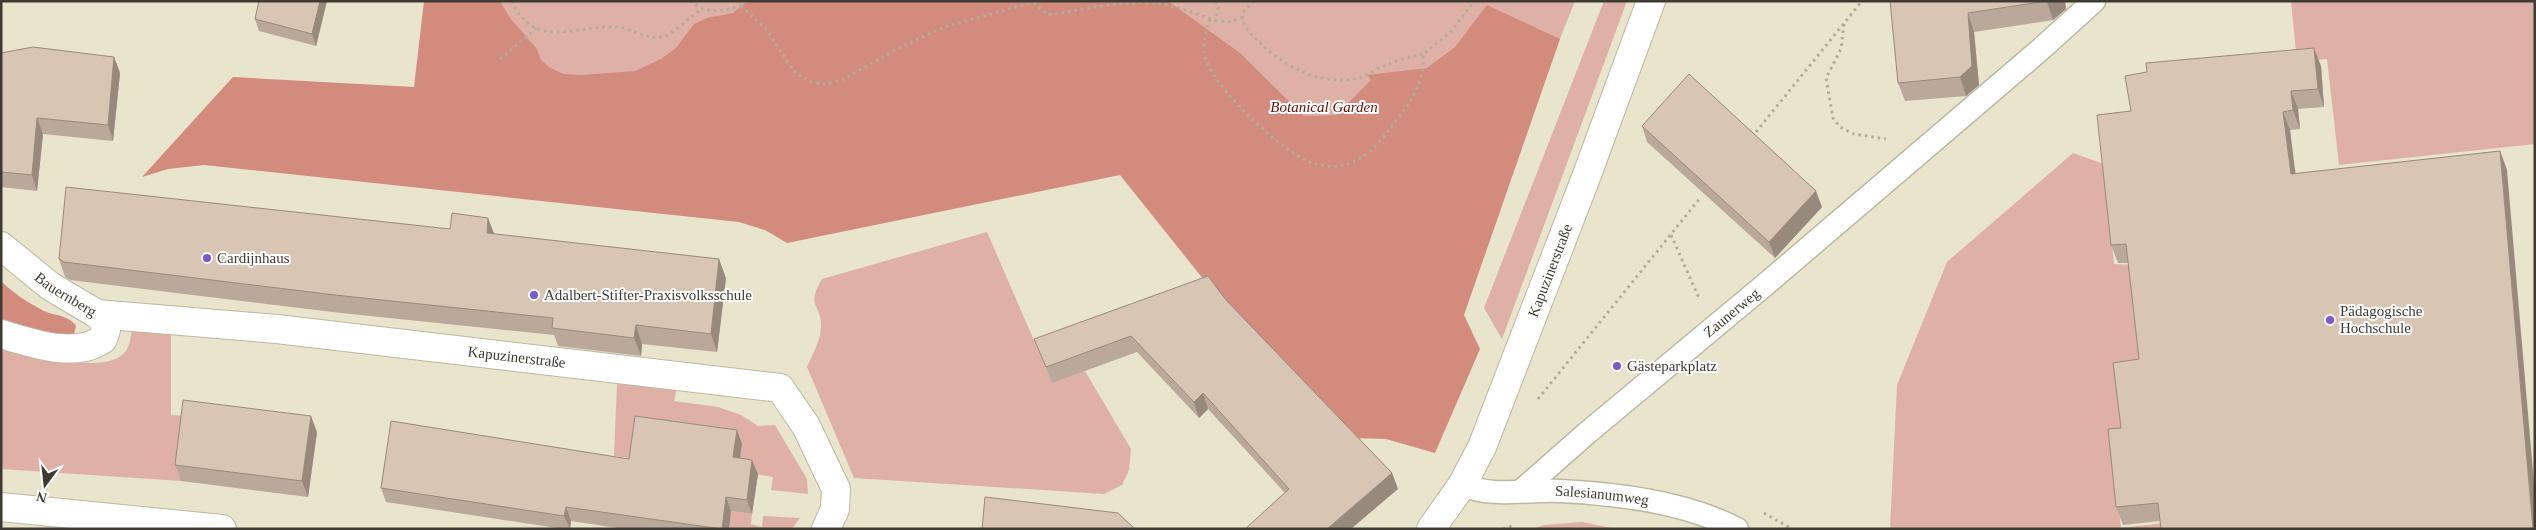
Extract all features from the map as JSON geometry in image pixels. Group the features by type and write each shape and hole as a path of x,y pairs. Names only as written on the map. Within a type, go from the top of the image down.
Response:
{"street":[{"name":"Kapuzinerstraße","path":"1431,529 1462,485 1482,447 1501,401 1650,1"},
{"name":"Bauernberg","path":"1,246 50,286 98,314 104,320 106,330 103,339 93,346 51,347 1,334"},
{"name":"Kapuzinerstraße","path":"98,314 277,329 780,388 806,426 836,489 835,509 826,529"},
{"path":"1,507 222,529"}],"lane":[{"name":"Zaunerweg","path":"1521,491 1587,432 1713,329 2041,49 2094,1"},
{"name":"Salesianumweg","path":"1462,485 1493,492 1561,491 1619,497 1678,507 1737,529"}],"path":[{"path":"512,1 528,22 537,28 556,33 617,27 648,37 664,37 690,16 703,9 734,9 747,1"},
{"path":"690,1 703,9"},
{"path":"1216,1 1218,8 1216,21"},
{"path":"1254,1 1246,7 1242,17 1243,22 1255,38 1276,57 1293,68 1325,78 1356,79 1397,61 1423,54 1450,34 1474,1"},
{"path":"1750,140 1862,1"},
{"path":"740,6 767,30 795,73 814,83 826,84 844,79 897,49 944,27 1030,3 1036,4 1047,14 1052,15 1097,7 1156,3 1176,7 1216,21 1231,22 1242,17"},
{"path":"1210,19 1204,36 1205,58 1209,69 1220,84 1281,144 1298,156 1324,165 1338,166 1353,162 1368,154 1379,143 1418,91 1422,76 1423,54"},
{"path":"1844,24 1842,49 1826,78 1833,118 1840,127 1868,138 1936,137"},
{"path":"500,59 537,28"},
{"path":"1536,402 1701,197"},
{"path":"1671,235 1713,329"}],"green space":[{"name":"Botanical Garden","path":"424,1 1575,1 1550,64 1510,135 1133,142 594,163"},
{"path":"1604,1 1627,1 1502,339 1484,308"},
{"path":"2291,1 2535,1 2535,144 2339,165 2327,59 2297,62"},
{"path":"2073,153 2104,164 2114,264 2131,265 2143,375 2125,444 2111,446 2121,528 2163,523 2164,529 1890,529 1897,385 1947,262"},
{"path":"987,232 1052,382 1085,371 1131,449 1129,470 1122,485 1104,494 854,478 807,367 821,332 821,320 814,301 817,288 822,279"},
{"path":"132,329 171,333 171,415 189,416 181,481 1,469 1,344 66,361 101,362 116,359 126,351"},
{"path":"617,384 677,388 674,401 718,407 741,415 758,426 775,425 807,479 808,494 771,490 773,477 738,471 742,444 636,459 614,456"},
{"path":"731,511 752,514 751,524 762,527 763,516 800,518 792,529 729,529"},
{"path":"1582,522 1616,529 1531,529 1544,525"}],"shaded area":[{"path":"424,1 500,1 510,18 537,49 541,60 549,67 563,74 582,75 635,71 661,59 676,48 694,24 707,18 733,13 747,1 1168,1 1240,53 1304,116 1336,115 1371,80 1367,75 1427,68 1455,47 1487,5 1560,39 1464,315 1480,349 1435,453 1386,439 1349,438 1232,315 1120,175 787,243 765,230 739,222 204,165 168,169 142,177 233,77 414,87"},
{"path":"1,281 16,294 38,308 73,322 76,326 74,334 68,339 41,335 1,320"}],"building":[{"path":"259,1 320,1 312,34 255,19"},
{"path":"1890,1 2047,1 1968,13 1972,66 1960,77 1898,83"},
{"path":"33,47 114,57 108,125 37,118 32,175 1,172 1,53"},
{"name":"Pädagogische Hochschule","path":"2314,48 2318,89 2291,91 2293,110 2283,112 2291,174 2500,151 2533,529 2161,529 2158,503 2116,507 2108,429 2121,428 2113,363 2139,359 2126,244 2111,245 2097,115 2131,111 2125,76 2147,72 2146,63"},
{"path":"1689,74 1816,191 1769,242 1642,126"},
{"path":"66,187 450,229 452,213 488,218 487,233 719,259 711,334 636,325 634,338 552,328 553,318 335,295 64,262 59,259"},
{"path":"1208,276 1226,300 1392,473 1327,529 1245,529 1289,489 1203,393 1194,402 1131,336 1046,367 1034,339"},
{"path":"183,400 311,416 302,481 175,465"},
{"path":"635,416 737,430 733,457 752,460 747,500 726,497 722,529 566,507 564,516 381,488 391,421 629,459"},
{"path":"985,497 1118,513 1135,529 982,529"}],"place":[{"name":"Cardijnhaus","path":"207,258"},
{"name":"Adalbert-Stifter-Praxisvolksschule","path":"534,295"},
{"name":"Pädagogische Hochschule","path":"2330,320"},
{"name":"Gästeparkplatz","path":"1617,366"}]}
